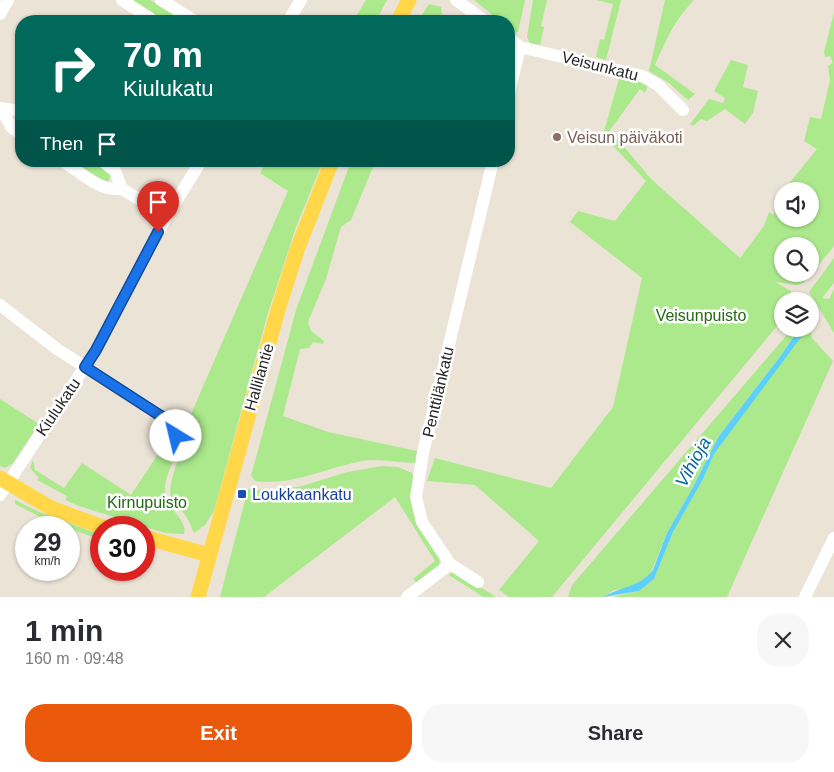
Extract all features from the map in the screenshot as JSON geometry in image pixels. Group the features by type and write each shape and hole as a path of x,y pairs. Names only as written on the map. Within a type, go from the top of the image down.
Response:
{"main road":[{"path":"401,15 409,0"},
{"name":"Hallilantie","path":"198,597 278,310 297,250 330,167"},
{"path":"2,486 50,508 90,523"},
{"path":"155,541 210,555"}],"street":[{"path":"0,14 8,0"},
{"path":"122,0 145,15"},
{"path":"161,0 185,15"},
{"path":"292,15 302,0"},
{"path":"456,0 477,15"},
{"name":"Veisunkatu","path":"515,42 520,46 642,76 658,84 683,110"},
{"path":"515,67 520,46"},
{"path":"1,109 15,110"},
{"path":"1,109 15,130"},
{"path":"72,167 98,184 113,190 122,189 167,216"},
{"path":"110,167 115,171 122,189"},
{"name":"Kiulukatu","path":"2,486 85,367 167,216 197,167"},
{"name":"Penttilänkatu","path":"450,564 422,522 416,489 492,167"},
{"path":"0,305 85,367 164,418 176,436"},
{"path":"805,597 834,538"},
{"path":"407,597 450,564 478,582"}],"green space":[{"path":"132,0 150,0 174,15 156,15"},
{"path":"366,0 387,0 379,15 357,15"},
{"path":"474,0 525,0 518,32 515,33 515,15 493,15"},
{"path":"533,0 547,0 541,26 544,27 540,45 530,43 527,37"},
{"path":"596,0 621,0 606,60 596,57 600,39 604,40 613,4"},
{"path":"665,0 694,0 667,38 655,65 695,94 688,100 669,83 649,71"},
{"path":"429,4 441,7 442,15 422,15"},
{"name":"Veisunpuisto","path":"834,13 834,245 832,249 819,264 819,237 774,237 774,282 791,291 774,292 774,330 552,597 509,597 499,590 539,541 475,485 427,481 435,458 551,488 613,407 642,278 570,222 578,211 615,221 646,181 603,135 620,75 648,85 645,93 640,89 610,130 651,179 740,258 764,226 769,212 773,215 774,214 774,227 819,227 819,182 790,182 817,149 804,141 810,117 821,119 830,80 828,66 833,63 830,56 825,57 824,52"},
{"path":"731,60 748,65 743,87 758,91 753,113 745,124 725,109 707,121 701,119 693,126 690,124 709,99 723,103 725,98 714,91"},
{"path":"82,167 100,167 112,175 107,183"},
{"path":"264,167 321,167 296,227 268,313 214,511 205,525 194,533 187,517 172,500 170,489 174,471 189,432 191,424 188,421 288,191 260,173"},
{"path":"349,167 373,167 351,220 341,227 326,279 308,322 311,331 324,341 323,344 313,342 309,348 300,349 283,416 328,432 417,451 416,463 369,460 283,481 255,481 251,476 296,310"},
{"path":"834,258 834,283 822,298 829,299 834,289 834,333 819,308 819,292 809,292 816,282 819,282 819,278"},
{"name":"Veisunpuisto","path":"775,282 804,282 797,285"},
{"path":"785,337 794,337 719,436 667,533 650,575 628,589 614,590 603,597 568,597 572,585"},
{"path":"800,337 812,337 833,361 727,597 612,597 639,591 654,579 673,532 714,454"},
{"path":"0,399 39,424 13,463 5,468 0,466"},
{"name":"Kirnupuisto","path":"166,442 175,448 176,453 166,482 165,492 166,498 183,523 184,534 165,533 155,530 155,516 111,516 65,500 67,496 37,480 39,478 30,468 33,460 35,470 64,488 82,463 131,495"},
{"path":"382,466 398,467 412,473 440,558 439,567 417,583 413,579 435,561 395,497 264,597 220,597 248,489 272,491 302,486 347,472"},
{"path":"15,500 50,516 38,516 15,504"},
{"path":"80,527 90,531 90,536 80,532"},
{"path":"454,571 496,597 483,597 449,575"}],"water":[{"path":"794,337 801,337 714,454 703,479 673,532 654,579 639,591 603,597 642,580 653,570 667,533 719,436"}],"place":[{"name":"Veisun päiväkoti","path":"557,137"},
{"name":"Loukkaankatu","path":"242,494"}],"route":[{"path":"158,232 96,350 85,367 170,422 176,436"}],"water label":[{"name":"Vihioja","path":"693,462"}]}
